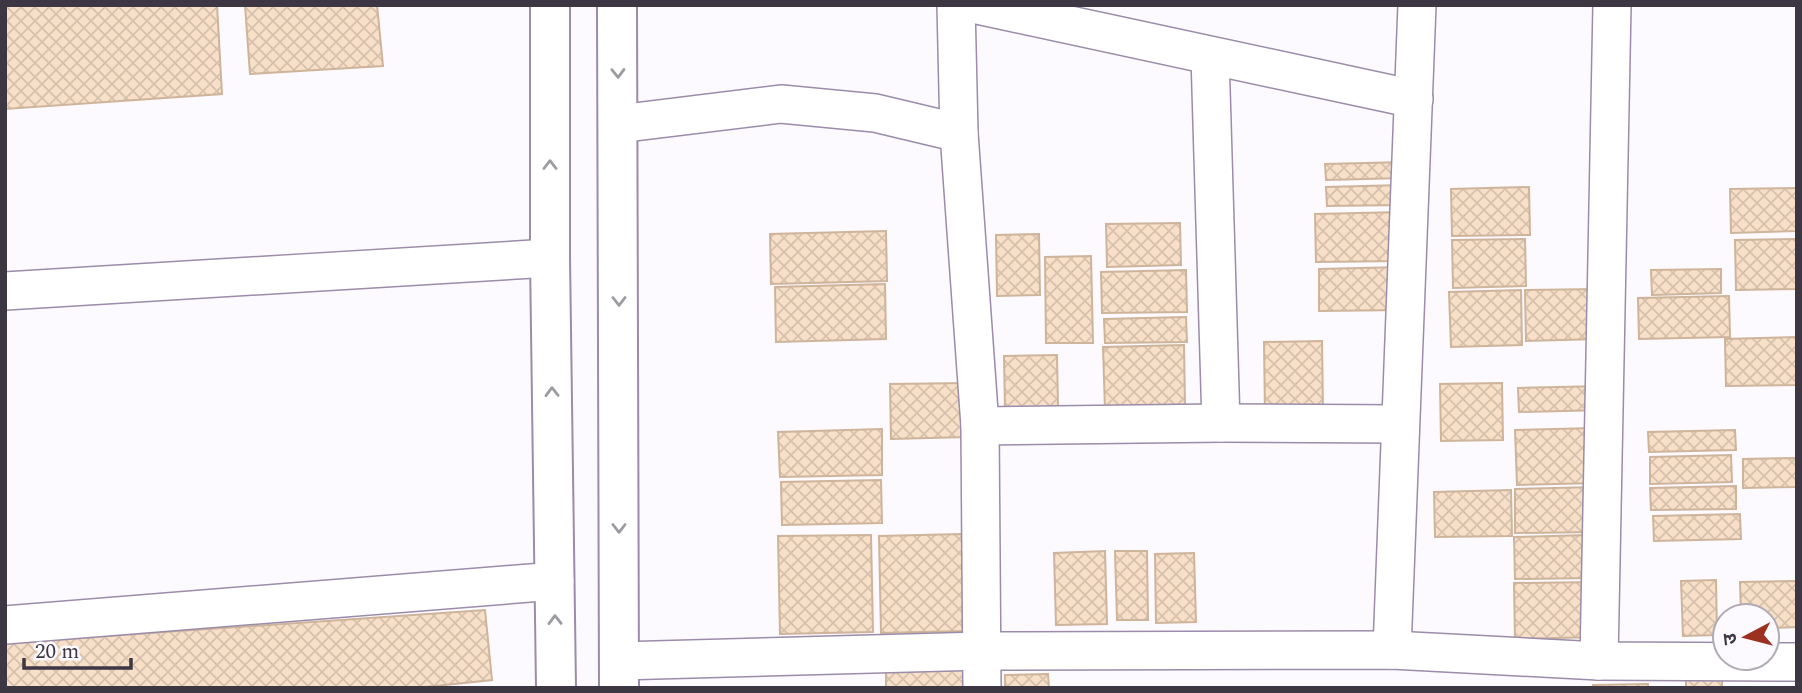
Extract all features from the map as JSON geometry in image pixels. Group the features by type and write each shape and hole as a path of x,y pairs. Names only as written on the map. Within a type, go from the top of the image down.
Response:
{"main road":[{"path":"550,5 550,258 556,688"},
{"path":"617,5 619,674"}],"street":[{"path":"956,5 959,133 979,426 982,688"},
{"path":"977,5 1414,99"},
{"path":"1392,650 1418,5"},
{"path":"1599,661 1612,5"},
{"path":"1210,57 1221,423"},
{"path":"618,124 781,104 874,113 959,133"},
{"path":"5,291 550,258"},
{"path":"979,426 1221,423 1400,425"},
{"path":"5,625 555,580"},
{"path":"619,674 982,652 1392,650 1599,661 1797,662"}],"building":[{"path":"5,5 217,5 222,94 5,109"},
{"path":"245,5 377,5 383,66 250,74"},
{"path":"1405,162 1405,178 1326,180 1325,164"},
{"path":"1402,185 1403,205 1327,206 1326,187"},
{"path":"1529,187 1530,235 1452,236 1451,189"},
{"path":"1797,188 1797,231 1731,233 1730,189"},
{"path":"1402,212 1403,261 1316,262 1315,214"},
{"path":"1180,223 1181,265 1107,267 1106,224"},
{"path":"886,231 887,281 771,284 770,234"},
{"path":"1039,234 1040,295 997,296 996,235"},
{"path":"1525,239 1526,286 1453,288 1452,240"},
{"path":"1797,239 1797,289 1736,290 1735,240"},
{"path":"1091,256 1093,343 1046,343 1045,257"},
{"path":"1402,267 1403,310 1319,311 1319,269"},
{"path":"1721,269 1721,293 1652,295 1651,270"},
{"path":"1186,270 1187,312 1102,313 1101,272"},
{"path":"885,284 886,339 776,342 775,287"},
{"path":"1598,289 1598,339 1526,341 1525,290"},
{"path":"1521,290 1522,345 1451,347 1449,292"},
{"path":"1729,296 1730,337 1639,339 1638,298"},
{"path":"1186,317 1187,342 1105,343 1104,319"},
{"path":"1797,337 1797,385 1726,386 1725,339"},
{"path":"1322,341 1323,413 1265,414 1264,342"},
{"path":"1184,345 1185,408 1105,410 1103,347"},
{"path":"1057,355 1058,408 1005,410 1004,356"},
{"path":"967,383 968,437 891,439 890,384"},
{"path":"1502,383 1503,440 1441,441 1440,384"},
{"path":"1602,386 1603,410 1519,412 1518,388"},
{"path":"1595,428 1597,483 1517,485 1515,430"},
{"path":"882,429 882,475 780,477 778,432"},
{"path":"1735,430 1736,450 1649,452 1648,432"},
{"path":"1731,455 1732,482 1650,484 1650,457"},
{"path":"1797,458 1797,487 1743,488 1743,459"},
{"path":"881,480 882,523 782,525 781,482"},
{"path":"1736,486 1736,509 1651,510 1650,488"},
{"path":"1594,487 1596,532 1515,533 1515,489"},
{"path":"1511,490 1512,536 1435,537 1434,492"},
{"path":"1740,514 1741,539 1654,541 1653,516"},
{"path":"962,534 964,631 881,633 879,536"},
{"path":"871,535 873,632 780,634 778,536"},
{"path":"1589,535 1590,578 1515,579 1514,537"},
{"path":"1105,551 1107,624 1056,625 1054,553"},
{"path":"1115,551 1147,551 1148,620 1117,620"},
{"path":"1194,553 1196,622 1156,623 1155,554"},
{"path":"1716,580 1716,602 1711,602 1711,635 1683,636 1681,581"},
{"path":"1797,581 1797,627 1781,628 1781,602 1741,602 1740,582"},
{"path":"1597,582 1598,637 1515,639 1514,583"},
{"path":"485,610 492,680 416,688 5,688 5,643"},
{"path":"963,667 963,688 886,688 886,669"},
{"path":"1686,671 1722,672 1722,688 1686,688"},
{"path":"1048,674 1049,688 1005,688 1005,675"},
{"path":"1648,684 1648,688 1593,688 1593,685"}]}
